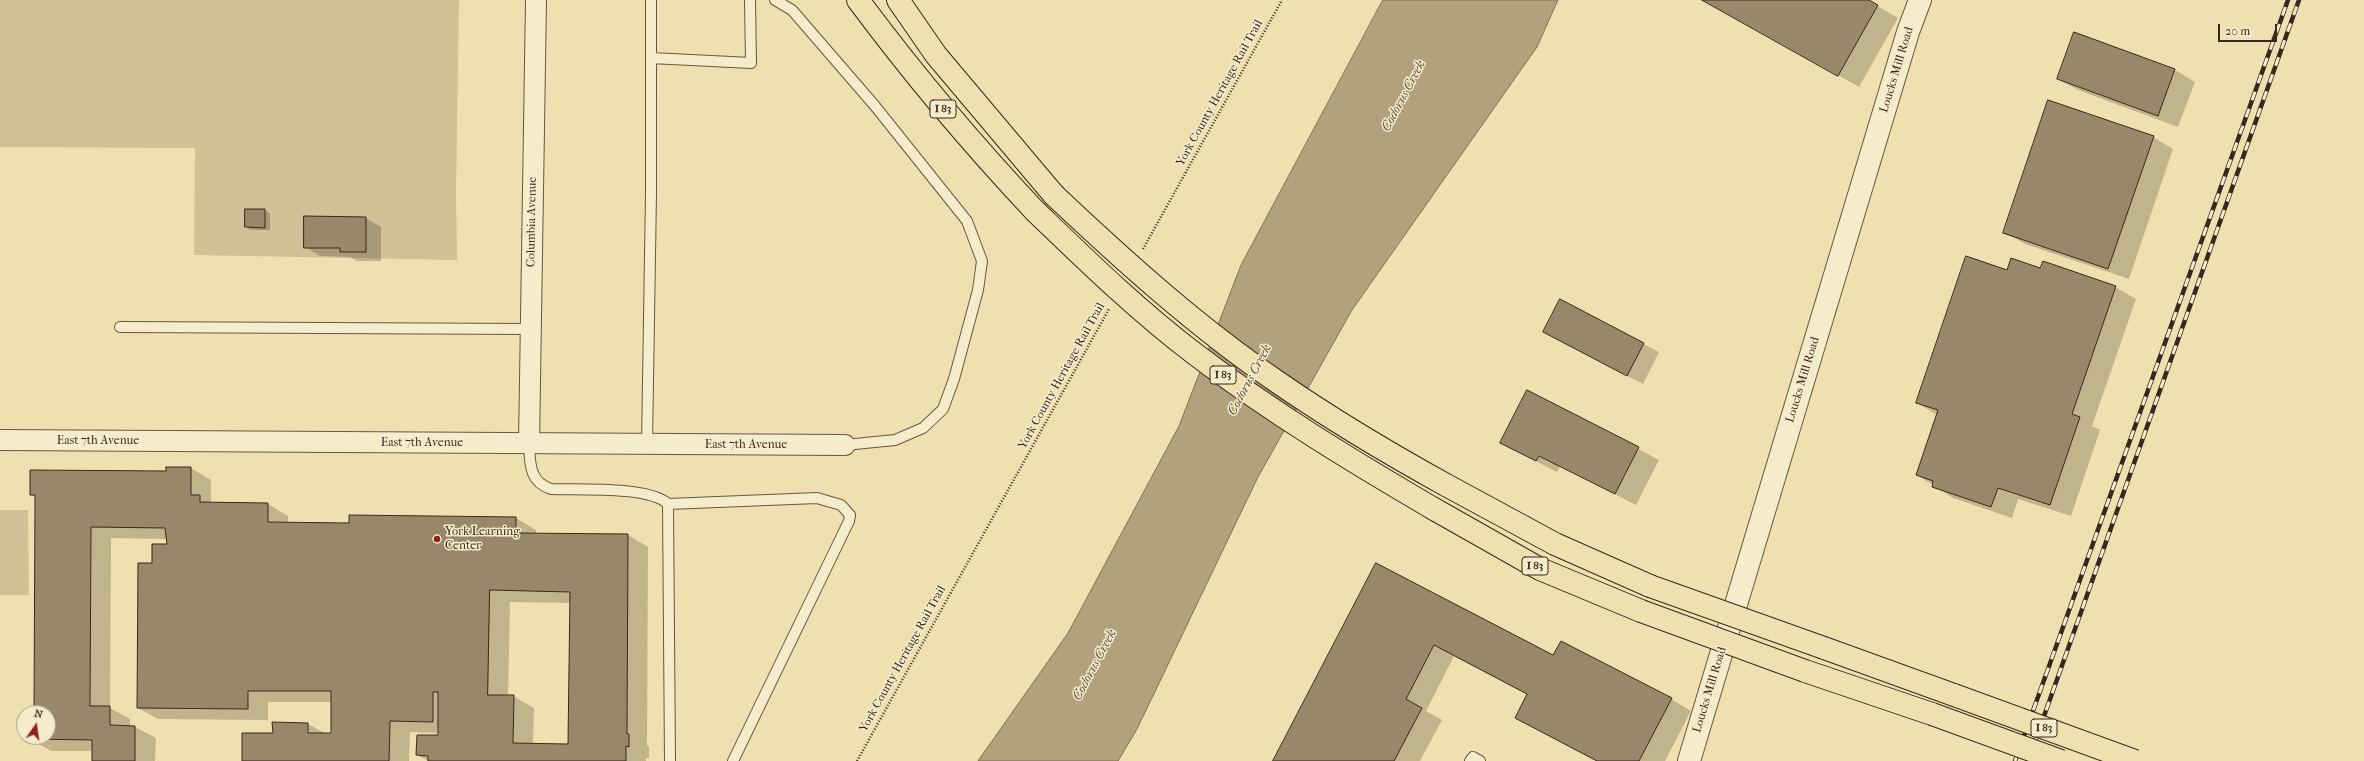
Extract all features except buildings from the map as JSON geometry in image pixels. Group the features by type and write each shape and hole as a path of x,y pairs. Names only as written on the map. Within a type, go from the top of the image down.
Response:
{"highway":[{"name":"I 83","path":"858,0 931,95 977,150 1035,211 1088,262 1194,354 1315,439 1434,510 1540,569 1640,611 2061,761"},
{"name":"I 83","path":"898,0 936,55 1054,195 1156,287 1212,333 1275,381 1375,445 1446,486 1555,544 1650,586 2135,761"}],"street":[{"name":"Columbia Avenue","path":"529,444 536,0"},
{"name":"Loucks Mill Road","path":"1689,761 1906,40 1920,0"},
{"name":"East 7th Avenue","path":"0,440 845,445"}],"lane":[{"path":"647,444 651,193 651,0"},
{"path":"651,58 751,63 750,0"},
{"path":"775,0 792,10 875,106 967,221 982,261 978,290 954,379 943,409 923,428 895,440 845,445"},
{"path":"120,327 530,329"},
{"path":"529,444 530,468 533,475 543,486 551,489 645,492 660,498 668,504 817,498 841,505 850,515 849,521 732,761"},
{"path":"668,504 670,761"},
{"path":"1470,761 1472,757 1480,761"}],"path":[{"name":"York County Heritage Rail Trail","path":"1141,252 1282,0"},
{"name":"York County Heritage Rail Trail","path":"857,761 1110,308"}],"shaded area":[{"path":"0,0 459,0 456,191 457,260 194,255 195,148 0,147"},
{"path":"0,510 28,510 29,595 0,595"}],"water":[{"name":"Codorus Creek","path":"1383,0 1558,0 1537,47 1352,310 1258,477 1137,729 1118,761 978,761 1068,633 1179,426 1241,265"}],"railway":[{"path":"2015,761 2288,0"},
{"path":"2028,761 2299,0"}],"place":[{"name":"York Learning Center","path":"437,539"}]}
